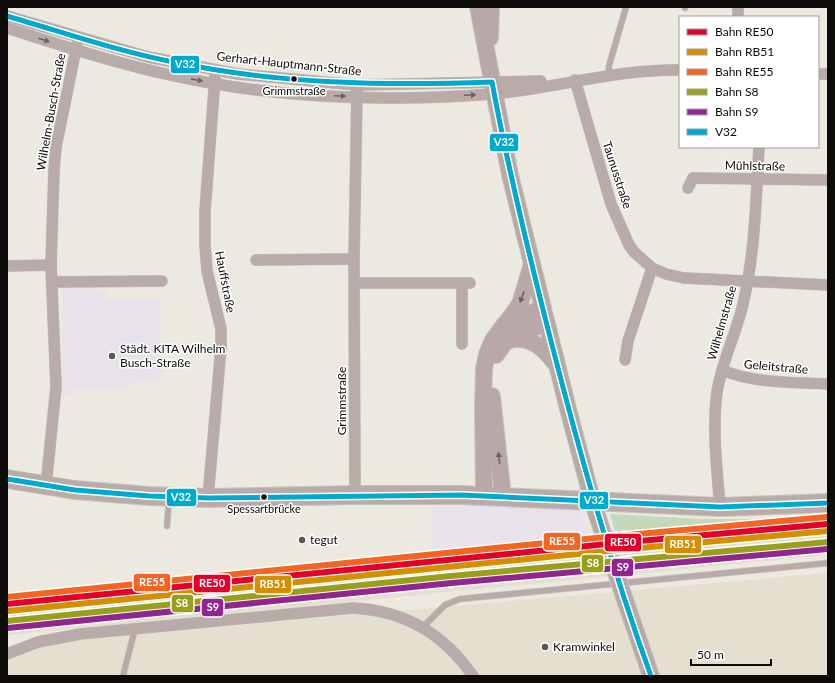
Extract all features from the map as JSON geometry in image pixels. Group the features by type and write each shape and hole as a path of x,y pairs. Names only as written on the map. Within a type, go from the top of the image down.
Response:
{"main road":[{"path":"478,7 510,175 568,409 599,520 651,676"},
{"path":"491,7 492,82"},
{"path":"484,495 484,369 490,346 520,304 532,266"},
{"path":"504,325 520,316 544,316"},
{"path":"503,497 492,402 492,376 495,356 503,342 544,316"},
{"path":"503,342 519,338 532,342 548,353 558,367"},
{"path":"7,479 46,486 109,494 170,497 208,498 355,494 484,495 720,507 828,503"}],"street":[{"name":"Gerhart-Hauptmann-Straße","path":"7,16 148,57 254,76 357,85 575,80 677,70"},
{"name":"Gerhart-Hauptmann-Straße","path":"7,28 75,50 140,68 214,84 293,93 405,98 492,82"},
{"name":"Wilhelm-Busch-Straße","path":"46,486 56,387 51,265 55,157 78,37"},
{"name":"Hauffstraße","path":"208,498 220,370 221,336 207,271 205,253 205,212 216,70"},
{"name":"Taunusstraße","path":"575,80 618,222 634,252 652,268 666,274 684,278 828,285"},
{"name":"Grimmstraße","path":"355,494 354,259 357,85"},
{"name":"Wilhelmstraße","path":"720,507 716,410 722,370 739,321 748,280 755,228 758,148"},
{"name":"Mühlstraße","path":"688,188 693,178 828,180"},
{"path":"256,260 354,259"},
{"path":"7,266 51,265"},
{"path":"625,360 628,341 652,268"},
{"path":"52,282 162,281"},
{"path":"355,283 466,283 462,344"},
{"name":"Geleitstraße","path":"722,370 742,378 759,381 828,384"},
{"path":"7,654 52,638 353,608 373,609 390,613 423,627 458,656 473,676"}],"lane":[{"path":"608,76 609,66 626,7"},
{"path":"167,526 170,497"},
{"path":"423,627 445,605 460,599 828,563"},
{"path":"123,676 135,629"}],"shaded area":[{"name":"Städt. KITA Wilhelm Busch-Straße","path":"63,288 106,290 107,300 161,299 161,383 140,379 124,389 78,389 62,396"},
{"path":"431,503 580,508 591,542 434,556"},
{"path":"828,521 828,555 7,635 7,596 449,554 591,542 618,542"},
{"path":"828,573 828,676 7,676 7,661 40,647 71,640"}],"green space":[{"path":"828,513 828,521 618,542 610,514 701,519 759,519"}],"rail line":[{"name":"RE55","path":"7,597 616,536 827,517"},
{"name":"RE50","path":"7,604 617,543 828,524"},
{"name":"RB51","path":"8,611 618,550 828,531"},
{"name":"S8","path":"7,621 451,576 828,542"},
{"name":"S9","path":"8,628 452,583 828,549"}],"transit line":[{"name":"V32","path":"7,16 152,58 252,75 332,82 412,84 492,82 527,244 573,426 609,551 651,676"},
{"name":"V32","path":"7,479 75,490 149,496 208,498 461,495 720,507 828,503"}],"place":[{"name":"Grimmstraße","path":"294,79"},
{"name":"Städt. KITA Wilhelm Busch-Straße","path":"112,356"},
{"name":"Spessartbrücke","path":"264,497"},
{"name":"tegut","path":"302,540"},
{"name":"Kramwinkel","path":"545,647"}]}
